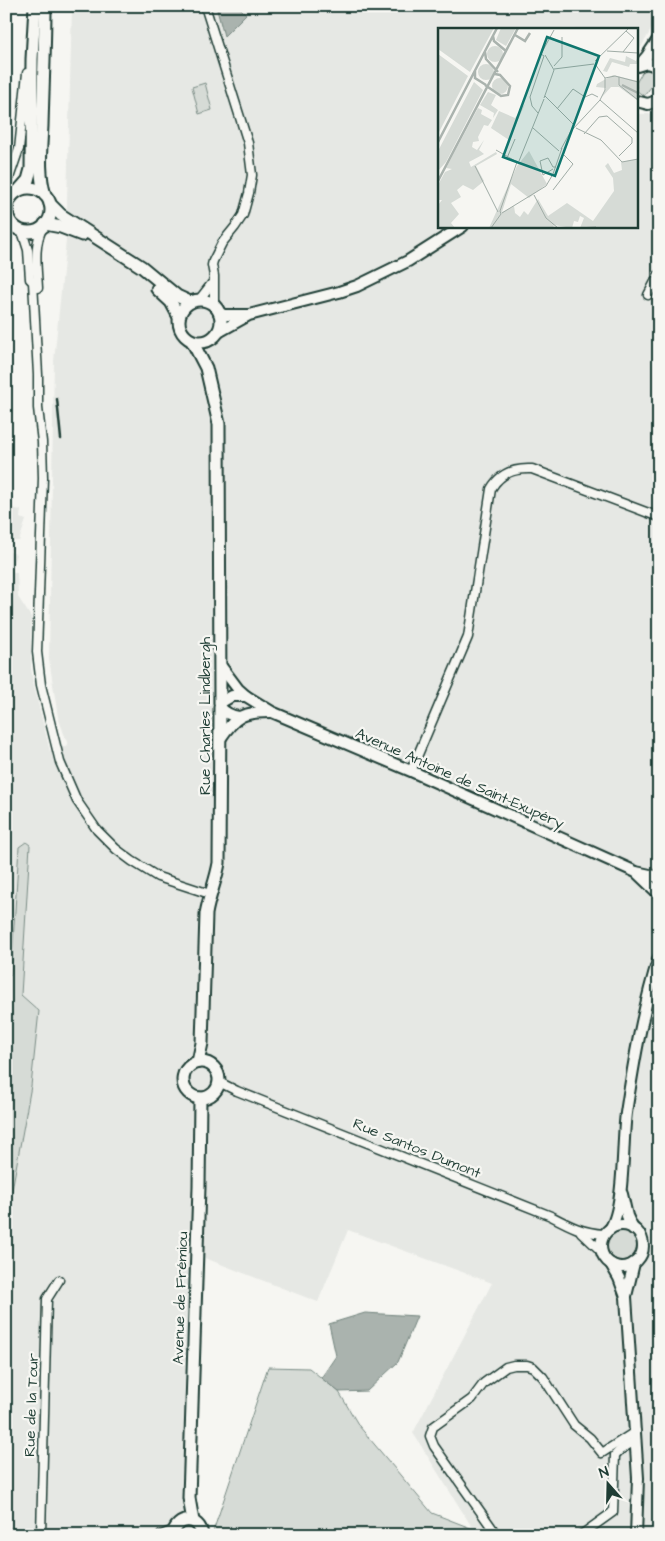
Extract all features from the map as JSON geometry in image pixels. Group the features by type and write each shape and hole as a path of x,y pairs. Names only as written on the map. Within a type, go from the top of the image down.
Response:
{"main road":[{"path":"35,6 32,59 31,169 28,180 13,194 6,206 7,214 14,227 35,231 44,226 50,215 48,199 41,175 45,6"},
{"path":"20,189 36,189 48,199 61,215 102,240 108,246"},
{"path":"44,226 70,230 108,246 142,267 177,296 195,301 204,300 216,309 220,324 213,336 198,342 192,341 185,336 178,322 183,308 195,301"},
{"path":"128,259 171,302 179,317"},
{"name":"Rue Charles Lindbergh","path":"206,368 213,336"},
{"name":"Rue Charles Lindbergh","path":"192,341 206,368 218,416 220,438 219,863 206,914 202,1043 198,1062"},
{"path":"198,1062 210,1064 214,1067 218,1071 219,1082 218,1088 210,1096 200,1098 189,1094 185,1089 183,1078 188,1067 198,1062"},
{"name":"Avenue de Frémiou","path":"188,1521 200,1098"},
{"path":"174,1532 179,1523 188,1521 200,1527 202,1535"}],"street":[{"path":"205,6 248,143 252,175 243,215 222,243 212,265 216,309 224,315 249,315 339,292 357,286 408,261 460,228"},
{"path":"638,65 647,56 659,38"},
{"path":"6,187 19,149 27,74 32,59"},
{"path":"638,65 647,63 659,67"},
{"path":"42,442 44,430 36,255 39,234 44,226"},
{"path":"14,227 28,250 30,279 33,282 38,408 42,442 37,652 41,685 65,776 84,813 97,830 116,848 140,867 158,877 210,894"},
{"path":"648,295 659,274"},
{"path":"195,301 213,282"},
{"path":"213,336 249,315"},
{"path":"411,771 468,637 491,489 495,482 511,471 532,469 659,517"},
{"name":"Avenue Antoine de Saint-Exupéry","path":"220,665 231,682 246,696 272,712 411,771 636,872 659,877"},
{"path":"239,717 230,715 220,705 232,696 246,696"},
{"name":"Avenue Antoine de Saint-Exupéry","path":"239,717 257,712 272,712"},
{"path":"220,739 230,724 239,717"},
{"name":"Avenue Antoine de Saint-Exupéry","path":"636,872 659,894"},
{"path":"601,1251 601,1243 613,1224 621,1191 626,1115 633,1069 648,995 659,957"},
{"name":"Rue Santos Dumont","path":"219,1082 254,1098 551,1216 580,1230 594,1234 607,1232"},
{"path":"621,1191 627,1216 633,1229"},
{"path":"607,1232 616,1226 629,1226 640,1235 643,1248 641,1255 634,1263 624,1267 611,1264"},
{"path":"580,1230 611,1264 626,1297 638,1478 636,1535"},
{"path":"626,1297 634,1263"},
{"name":"Rue de la Tour","path":"41,1534 47,1299 59,1280"},
{"path":"498,1535 434,1446 430,1436 433,1427 472,1399 484,1383 509,1366 527,1365 533,1367 543,1377 574,1425 590,1438 602,1453 636,1436"},
{"path":"581,1535 613,1512 615,1455 636,1436"},
{"path":"161,1535 174,1532"},
{"path":"6,1533 50,1535"}],"shaded area":[{"path":"72,6 659,6 659,16 638,53 638,28 438,28 438,228 638,228 638,114 659,114 659,1535 477,1535 413,1433 492,1283 348,1230 318,1302 205,1258 195,1535 6,1535 6,507 21,510 20,518 26,520 19,541 13,541 10,552 16,554 11,571 17,573 18,597 31,617 31,668 50,751 68,745 58,717 49,659 54,361 66,241"},
{"path":"216,6 238,6 246,14 224,36"},
{"path":"643,71 652,71 656,74 651,87 644,96 638,92 638,80"},
{"path":"205,83 212,110 199,114 192,87"},
{"path":"26,842 30,845 21,995 39,1011 31,1086 6,1223 6,980 11,974 19,847"},
{"path":"622,1231 633,1235 637,1246 633,1257 622,1261 611,1257 607,1246 611,1235"},
{"path":"365,1313 417,1316 398,1362 367,1391 339,1392 321,1378 336,1356 329,1324"},
{"path":"268,1367 309,1368 339,1392 359,1426 432,1513 473,1529 477,1535 212,1535"}],"railway":[{"path":"57,399 61,439"}]}
